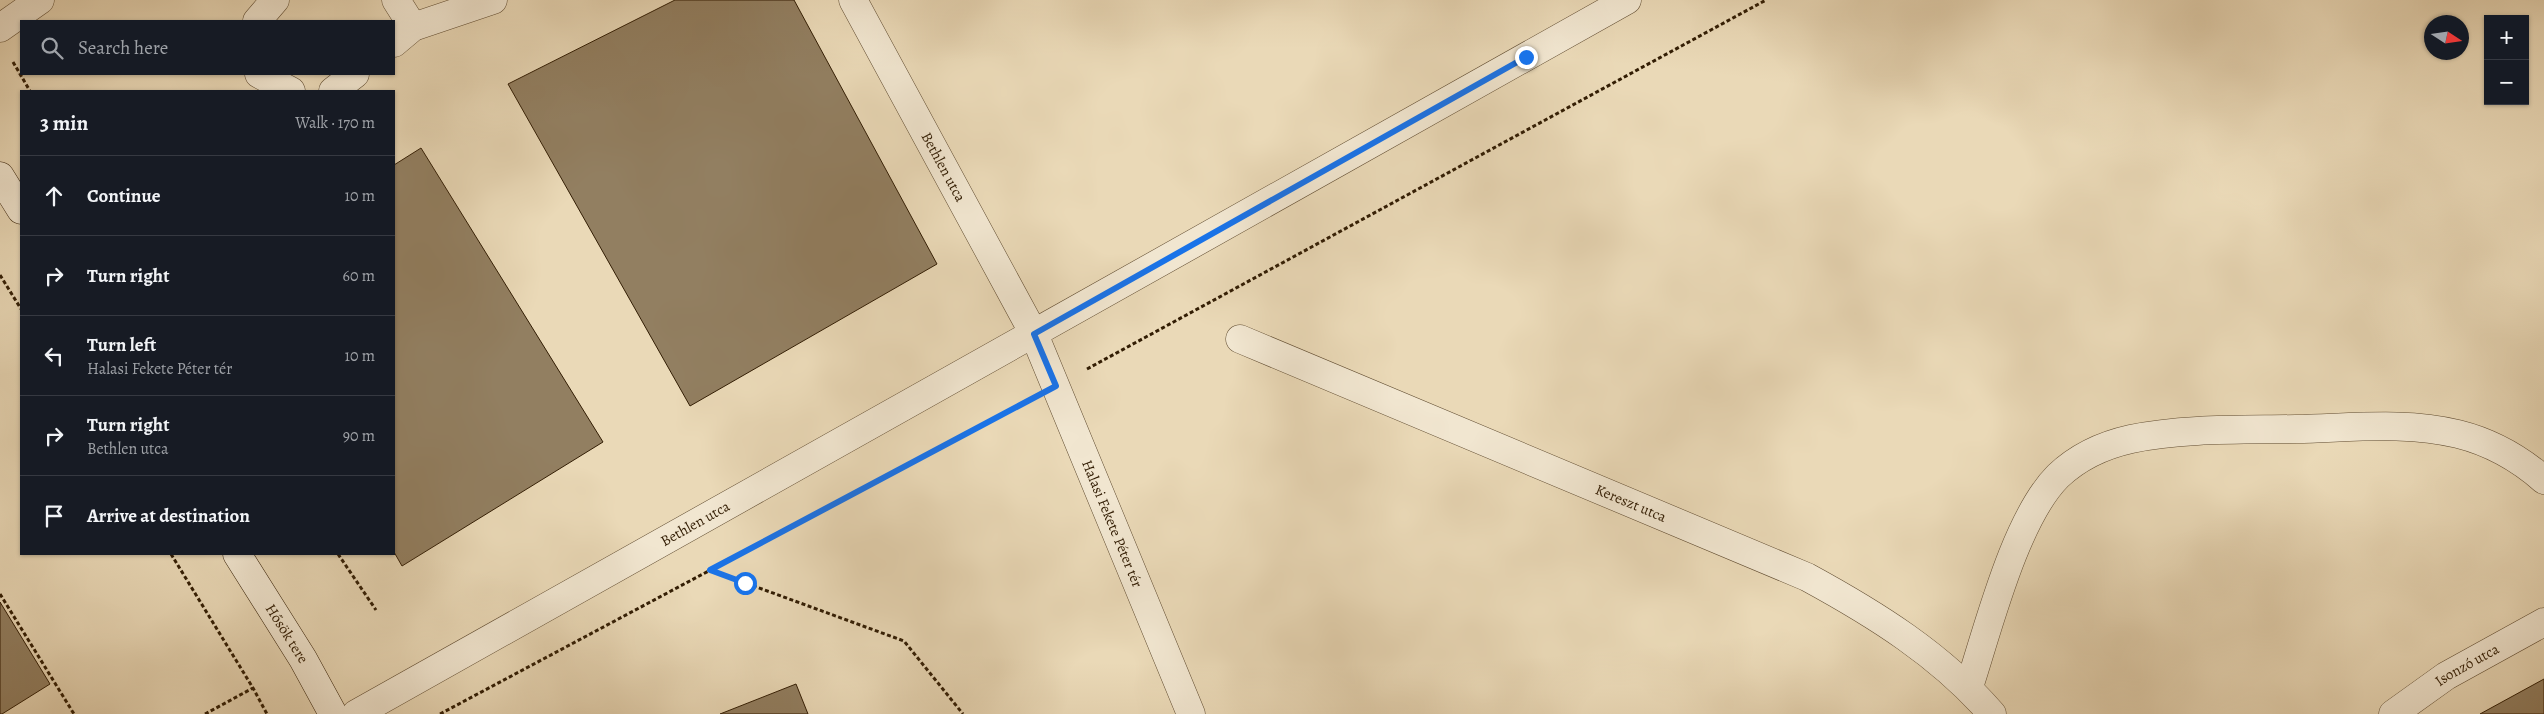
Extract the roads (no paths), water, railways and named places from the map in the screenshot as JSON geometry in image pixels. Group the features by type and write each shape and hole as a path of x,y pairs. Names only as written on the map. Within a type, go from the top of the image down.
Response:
{"street":[{"path":"0,28 40,0"},
{"path":"257,20 275,0"},
{"path":"396,0 404,35 493,0"},
{"name":"Bethlen utca","path":"853,0 1034,334"},
{"name":"Bethlen utca","path":"356,714 1627,0"},
{"path":"261,75 290,90"},
{"path":"334,90 354,75"},
{"path":"0,176 20,208"},
{"name":"Halasi Fekete Péter tér","path":"1034,334 1191,714"},
{"name":"Kereszt utca","path":"1240,339 1807,577 1871,612 1969,687 1992,714"},
{"path":"1969,687 2013,555 2037,505 2058,476 2092,451 2131,439 2205,431 2417,426 2458,434 2492,445 2530,468 2544,480"},
{"name":"Hősök tere","path":"238,555 303,659 332,714"},
{"name":"Isonzó utca","path":"2393,714 2446,676 2544,622"}]}
